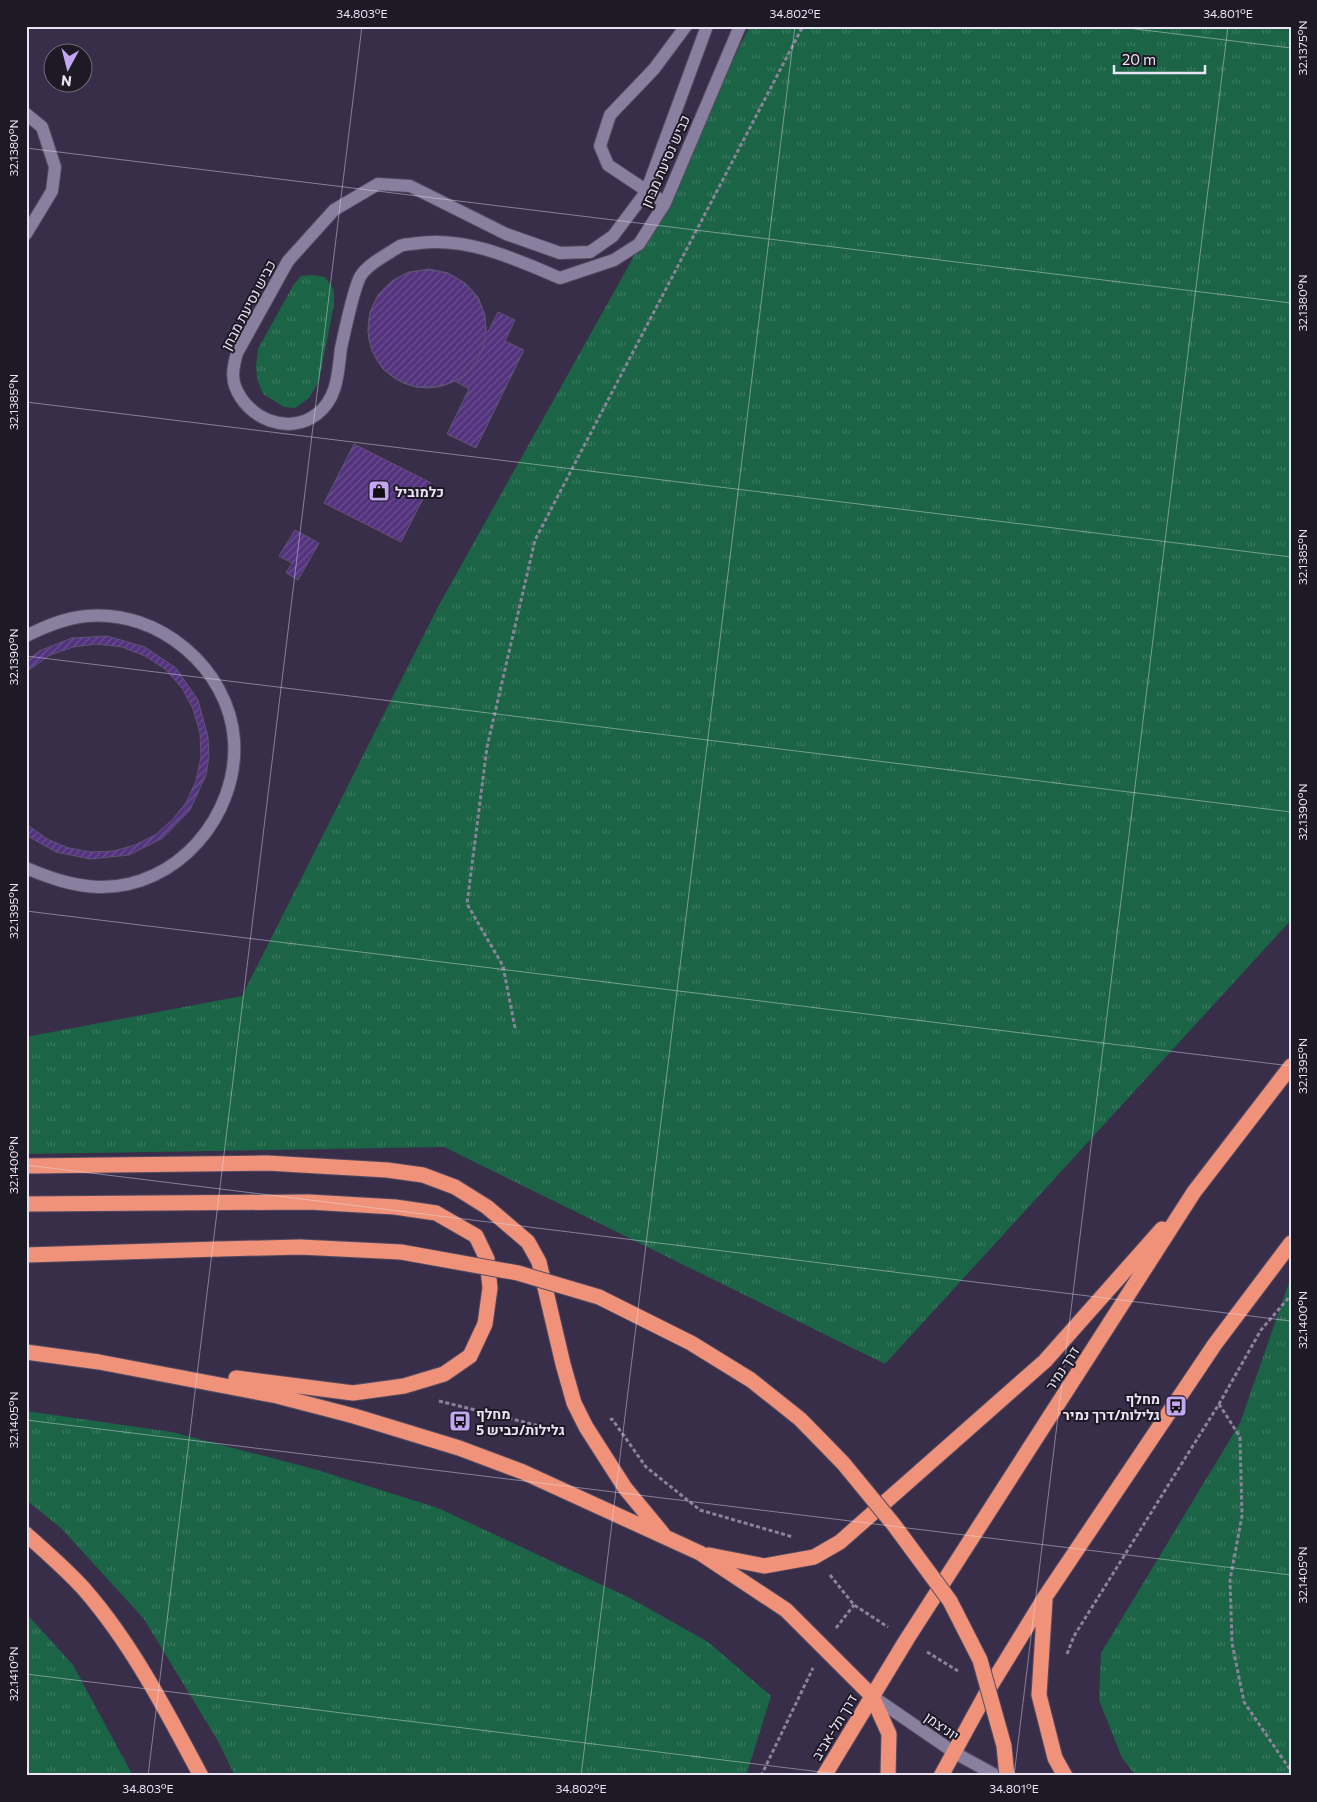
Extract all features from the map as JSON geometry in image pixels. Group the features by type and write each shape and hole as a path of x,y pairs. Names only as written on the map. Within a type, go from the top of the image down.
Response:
{"highway":[{"name":"דרך נמיר","path":"872,1696 1194,1192 1291,1066"},
{"path":"26,1166 268,1163 387,1170 423,1175 455,1187 487,1207 528,1242 539,1262 563,1364 578,1411 586,1427 625,1488 664,1535"},
{"path":"700,1553 764,1566 814,1557 840,1542 1045,1361 1194,1192"},
{"path":"26,1204 309,1202 395,1207 436,1212 476,1236 487,1258 490,1288 484,1324 470,1356 444,1374 404,1386 353,1393 26,1352"},
{"path":"941,1776 988,1690 1045,1597 1215,1344 1291,1243"},
{"path":"26,1254 300,1247 401,1252 518,1273 599,1297 691,1343 751,1380 800,1419 843,1463 894,1525 950,1601 980,1660 1004,1746 1006,1776"},
{"path":"99,1362 277,1396 459,1448 523,1472 700,1553 786,1610 824,1645 872,1696 889,1734 888,1776"},
{"path":"26,1534 84,1589 122,1639 174,1725 201,1776"},
{"path":"1045,1597 1039,1695 1055,1758 1065,1776"},
{"name":"דרך תל-אביב","path":"824,1776 872,1696"}],"street":[{"path":"665,203 608,166 600,146 610,115 654,69 686,26"},
{"name":"כביש נסיעת מבחן","path":"707,26 646,192 613,236 590,252 560,253 506,234 410,186 378,184 334,210 288,261 237,352 234,366 234,384 242,401 252,411 270,422 295,425 317,414 329,402 337,381 342,346 359,277 374,262 402,246 454,242 503,254 560,278 614,260 639,244 665,203 740,26"},
{"path":"26,114 42,127 56,167 52,191 26,234"},
{"path":"26,636 53,623 87,616 123,617 156,629 186,648 210,674 226,705 234,739 232,774 222,808 203,838 174,864 139,881 100,887 61,883 26,868"},
{"name":"יוניצמן","path":"872,1696 955,1753 997,1776"}],"path":[{"path":"515,1028 503,966 467,904 487,747 535,540 803,26"},
{"path":"1064,1662 1074,1636 1262,1330 1291,1295"},
{"path":"1218,1404 1240,1438 1242,1516 1230,1580 1232,1643 1244,1702 1291,1771"},
{"path":"814,1557 854,1605 988,1690"},
{"path":"761,1776 824,1645 854,1605"}],"green space":[{"path":"750,26 1291,26 1291,920 885,1364 444,1147 26,1154 26,1037 242,996 439,605 628,267"},
{"path":"301,276 325,277 334,290 334,304 319,381 309,398 295,408 284,407 263,394 257,379 258,349 294,284"},
{"path":"1291,1277 1291,1776 1136,1776 1122,1758 1099,1700 1101,1653 1240,1423"},
{"path":"26,1411 172,1432 314,1469 438,1508 632,1599 708,1642 771,1696 746,1776 235,1776 218,1741 144,1619 61,1528 26,1500"},
{"path":"26,1613 73,1665 133,1776 26,1776"}],"building":[{"path":"429,269 448,273 465,283 478,297 485,315 486,331 488,332 498,312 515,320 505,341 524,350 476,448 447,434 469,389 455,381 436,387 416,387 398,380 382,368 372,351 368,332 370,312 378,295 392,281 409,272"},
{"path":"427,270 450,275 469,287 481,306 486,329 481,352 469,371 450,383 427,388 404,383 385,371 373,352 368,329 373,306 385,287 404,275"},
{"path":"354,444 431,483 401,542 324,503"},
{"path":"295,530 319,543 298,580 286,573 292,563 279,556"},
{"path":"107,636 145,647 176,668 198,700 208,737 209,757 206,775 190,810 163,838 129,855 90,859 56,852 26,835 26,824 49,840 69,848 91,852 114,851 135,845 155,835 172,820 186,803 196,781 201,757 200,733 193,709 182,688 165,669 145,656 122,647 97,644 73,647 50,655 26,672 26,662 39,651 72,638"}],"place":[{"name":"כלמוביל","path":"379,491"},
{"name":"מחלף גלילות/דרך נמיר","path":"1176,1406"},
{"name":"מחלף גלילות/כביש 5","path":"460,1421"}]}
